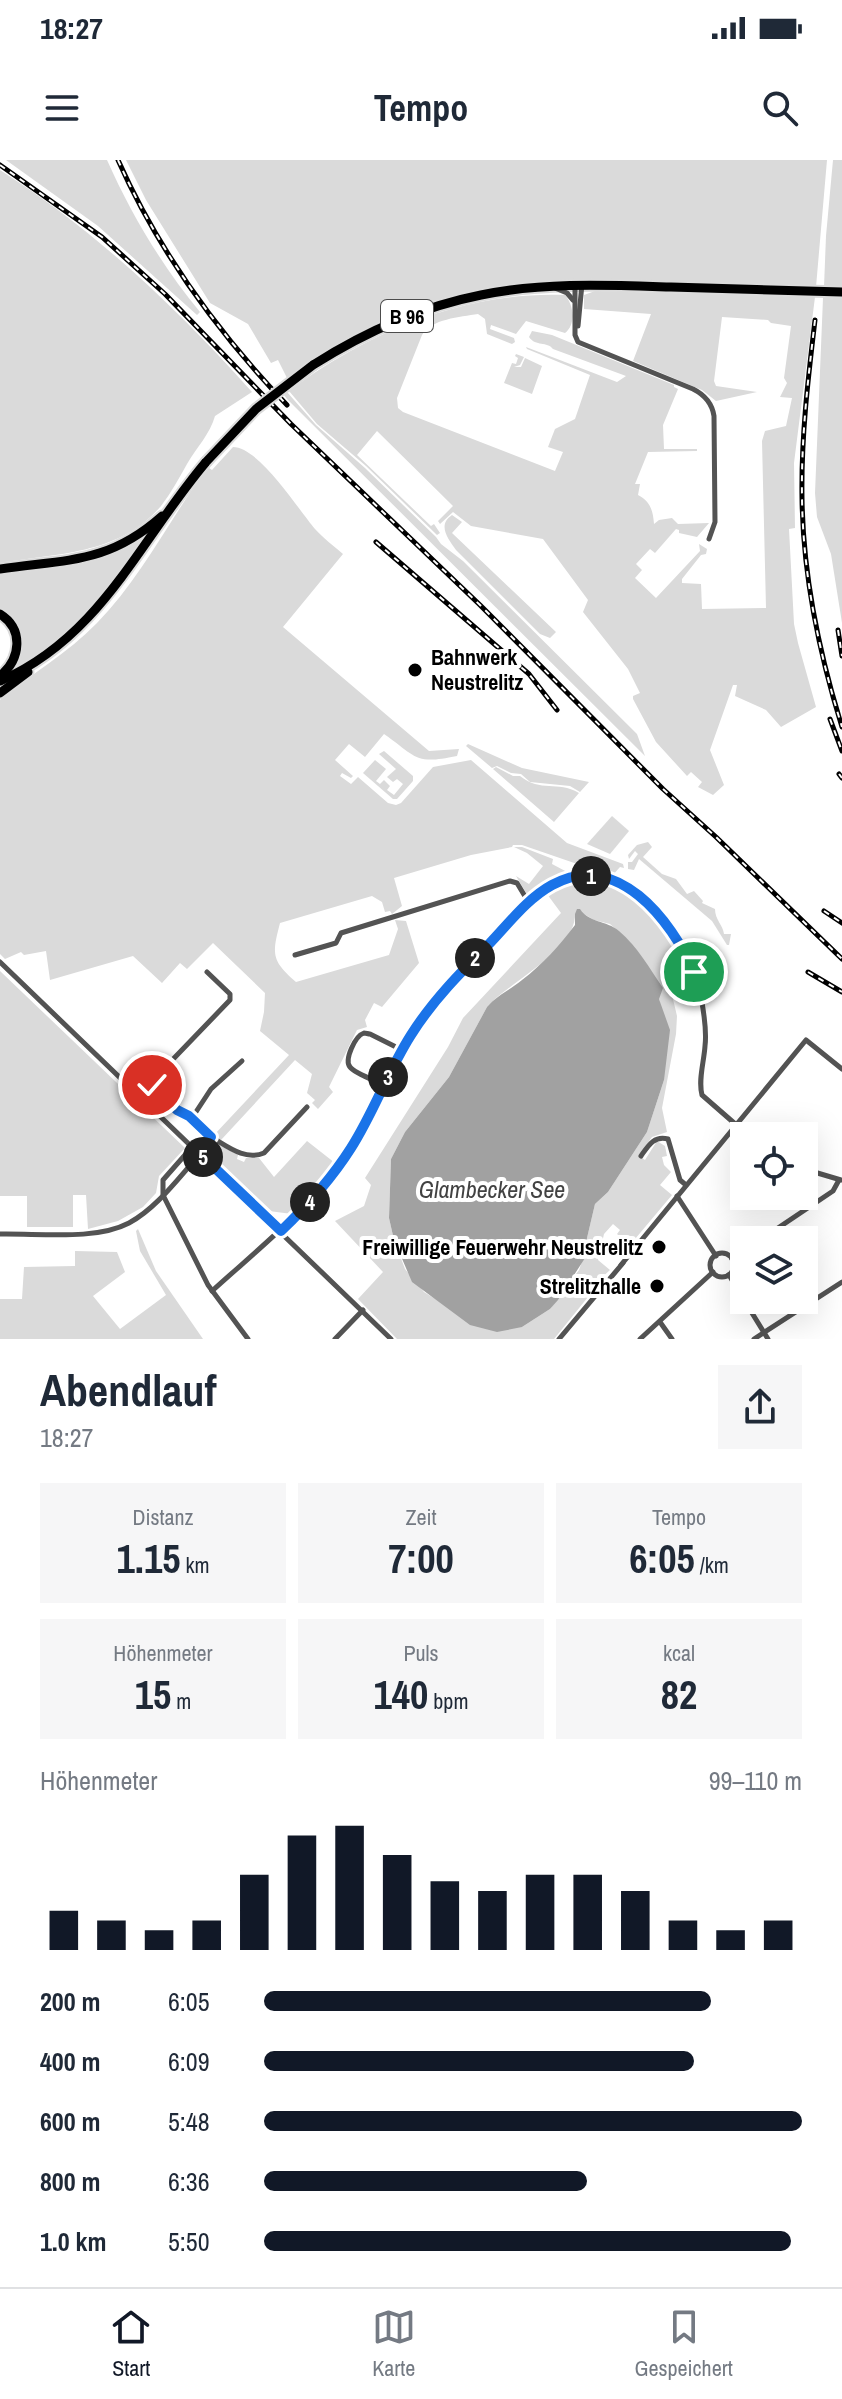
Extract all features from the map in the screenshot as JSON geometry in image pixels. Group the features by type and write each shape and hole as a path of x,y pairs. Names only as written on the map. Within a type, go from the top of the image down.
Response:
{"main road":[{"name":"B 96","path":"0,693 79,628 98,608 206,462 256,409 313,365 366,334 424,310 479,295 547,286 578,284 842,292"},
{"name":"B 96","path":"0,569 63,562 116,548 134,539 170,508"},
{"name":"B 96","path":"0,614 12,625 18,644 14,660 0,678"},
{"name":"B 96","path":"0,678 21,671 51,651"}],"street":[{"path":"578,284 576,340 584,346 693,389 710,403 714,416 715,522 709,539"},
{"path":"575,335 580,313 578,284"},
{"path":"547,286 564,291 575,303"},
{"path":"212,1291 281,1231 337,1169 359,1134 402,1050 439,995 529,903 553,884 566,879 585,876 621,883 647,903 669,929 694,972 700,990 706,1036 702,1095 731,1122"},
{"path":"295,955 336,943 341,933 510,881 517,883 529,903"},
{"path":"0,963 391,1339"},
{"path":"207,972 230,994 231,999 154,1079 153,1088 211,1137 240,1153 256,1156 264,1153 307,1107"},
{"path":"384,1085 349,1067 353,1047 360,1036 367,1033 402,1050"},
{"path":"738,1122 806,1040 842,1068"},
{"path":"192,1118 211,1089 242,1061"},
{"path":"559,1339 730,1132"},
{"path":"211,1137 165,1176 163,1195 212,1291 248,1339"},
{"path":"641,1156 654,1140 668,1139 680,1180 686,1185"},
{"path":"0,1234 104,1231 133,1221 163,1195 197,1151"},
{"path":"781,1226 833,1191 840,1180 818,1173"},
{"path":"677,1196 716,1256"},
{"path":"729,1275 722,1277 713,1272 711,1265 716,1256 723,1254 730,1258"},
{"path":"640,1339 713,1272"},
{"path":"754,1339 842,1282"},
{"path":"335,1339 363,1310"},
{"path":"752,1314 768,1339"},
{"path":"660,1322 672,1339"}],"shaded area":[{"path":"6,160 107,160 148,239 200,312 197,315 98,226"},
{"path":"126,160 827,160 816,287 673,284 636,280 563,280 527,284 446,300 309,361 287,378 278,360 271,363 248,324 210,303 146,200"},
{"path":"833,160 842,160 842,289 824,287"},
{"path":"0,170 69,219 134,272 252,392 215,416 207,435 168,496 144,522 107,543 86,549 0,563"},
{"path":"595,291 815,297 794,463 795,528 789,529 794,624 816,707 781,727 766,710 735,696 737,685 733,685 710,750 724,785 713,795 698,787 702,782 691,772 687,776 656,742 633,699 640,693 628,669 583,612 588,600 543,539 471,526 453,512 440,524 438,521 453,506 377,431 357,455 431,526 434,524 440,533 437,535 366,466 317,424 289,391 351,351 419,319 491,300 565,295 572,315 571,325 565,333 526,321 516,334 491,325 490,329 514,338 512,344 487,334 485,319 478,314 432,325 422,335 397,398 398,408 555,471 563,452 548,447 555,429 575,419 590,375 526,347 617,382 626,376 535,342 529,337 532,331 552,335 674,385 678,389 663,425 664,449 697,451 648,452 635,484 640,484 638,495 650,506 654,524 672,518 678,524 709,523 697,537 679,533 676,529 655,553 650,549 636,564 642,570 635,578 656,598 700,551 699,544 707,549 706,554 701,555 682,583 701,584 702,609 766,608 762,441 765,431 786,426 792,398 780,397 787,383 784,378 791,326 768,320 722,317 714,381 716,386 757,392 716,401 702,390 633,361 651,314 584,309 584,295"},
{"path":"823,298 842,298 842,623 831,554 817,517 815,493"},
{"path":"516,354 524,357 520,365 514,367 521,367 525,358 542,366 532,394 504,383 512,363 516,364"},
{"path":"287,392 316,425 365,468 441,544 463,561 637,734 645,756 287,399 284,395"},
{"path":"233,447 254,457 266,468 315,529 343,554 283,627 429,751 459,749 457,756 424,759 384,734 365,757 349,744 335,760 353,776 351,778 342,773 340,776 351,784 358,777 388,803 396,805 433,767 471,760 567,843 623,864 624,868 620,867 612,876 522,845 513,845 394,878 402,906 392,914 385,912 382,902 372,896 280,923 276,956 282,968 296,982 389,955 398,929 395,920 406,921 419,963 382,1007 374,1003 365,1020 367,1027 357,1030 329,1087 333,1092 318,1109 312,1103 315,1100 307,1093 312,1074 295,1060 221,1140 214,1135 289,1055 260,1031 265,993 213,943 187,969 180,963 162,983 133,956 50,980 46,951 24,955 21,952 5,959 0,954 0,700 97,623 138,573 197,482"},
{"path":"452,515 462,522 452,533 556,632 550,638 540,634 456,550 445,528"},
{"path":"155,523 115,583 54,646 8,674 20,648 0,611 0,571 92,557"},
{"path":"468,744 522,768 589,782 580,792 570,786 530,782 521,774 497,766 492,768 466,746"},
{"path":"384,751 413,776 413,781 397,799 393,799 363,773 375,760 386,769 376,781 380,784 384,780 390,786 387,790 394,795 403,784 387,777 396,769 379,754"},
{"path":"496,767 535,784 563,787 579,793 554,822 493,769"},
{"path":"612,816 629,831 610,854 587,844"},
{"path":"648,842 652,847 643,857 662,874 676,879 687,894 694,891 702,903 715,909 724,934 731,934 729,945 712,921 639,859 634,870 628,869 628,862 632,862 638,854 635,851 629,859 628,855 637,845"},
{"path":"514,847 553,859 552,864 571,875 553,882 532,897 528,896 516,876 529,884 543,866"},
{"path":"565,883 608,883 635,897 657,919 695,990 672,995 677,1016 676,1034 662,1108 667,1132 652,1137 639,1156 645,1160 657,1141 665,1146 667,1156 662,1157 664,1165 671,1172 660,1185 672,1195 630,1245 617,1234 620,1230 613,1224 604,1234 598,1260 610,1270 554,1339 397,1339 358,1299 383,1272 335,1221 364,1206 371,1185 365,1178 463,1018 561,913 547,894","holes":["584,914 610,924 631,943 659,999 664,1080 647,1132 608,1192 595,1204 579,1270 550,1309 522,1327 470,1324 424,1292 405,1269 389,1218 391,1159 405,1132 449,1077 487,1007 551,955 571,930 575,917"]},
{"path":"0,971 185,1148 159,1176 156,1193 143,1207 118,1221 88,1229 86,1195 73,1195 73,1227 27,1227 27,1196 0,1196"},
{"path":"307,1141 335,1163 292,1214 269,1211 205,1152 209,1145 216,1143 238,1155 237,1159 244,1162 246,1158 259,1158 274,1177"},
{"path":"138,1229 156,1271 203,1339 0,1339 0,1299 22,1299 24,1267 75,1266 75,1251 117,1252 125,1272 93,1296 120,1329 166,1295 140,1251"}],"water":[{"name":"Glambecker See","path":"577,909 614,927 626,937 663,988 659,999 670,1030 664,1080 647,1132 608,1192 595,1204 585,1258 558,1300 550,1309 522,1327 497,1332 470,1325 412,1282 394,1240 389,1218 391,1159 405,1132 449,1077 487,1007 530,974 550,954 575,925"}],"railway":[{"path":"118,160 152,226 192,290 287,405"},
{"path":"0,165 102,237 165,294 291,424 480,605 663,789 842,959"},
{"path":"815,320 804,431 803,527 814,614 842,727"},
{"path":"376,542 529,674 557,710"},
{"path":"838,630 842,656"},
{"path":"830,719 842,751"},
{"path":"839,774 842,778"},
{"path":"824,911 842,923"},
{"path":"808,972 842,992"}],"place":[{"name":"Bahnwerk Neustrelitz","path":"415,670"},
{"name":"Freiwillige Feuerwehr Neustrelitz","path":"659,1247"},
{"name":"Strelitzhalle","path":"657,1286"}],"route":[{"path":"152,1085 211,1137 197,1151 281,1231 319,1191 351,1149 402,1050 432,1003 547,888 566,879 585,876 628,886 669,929 694,972"}]}
